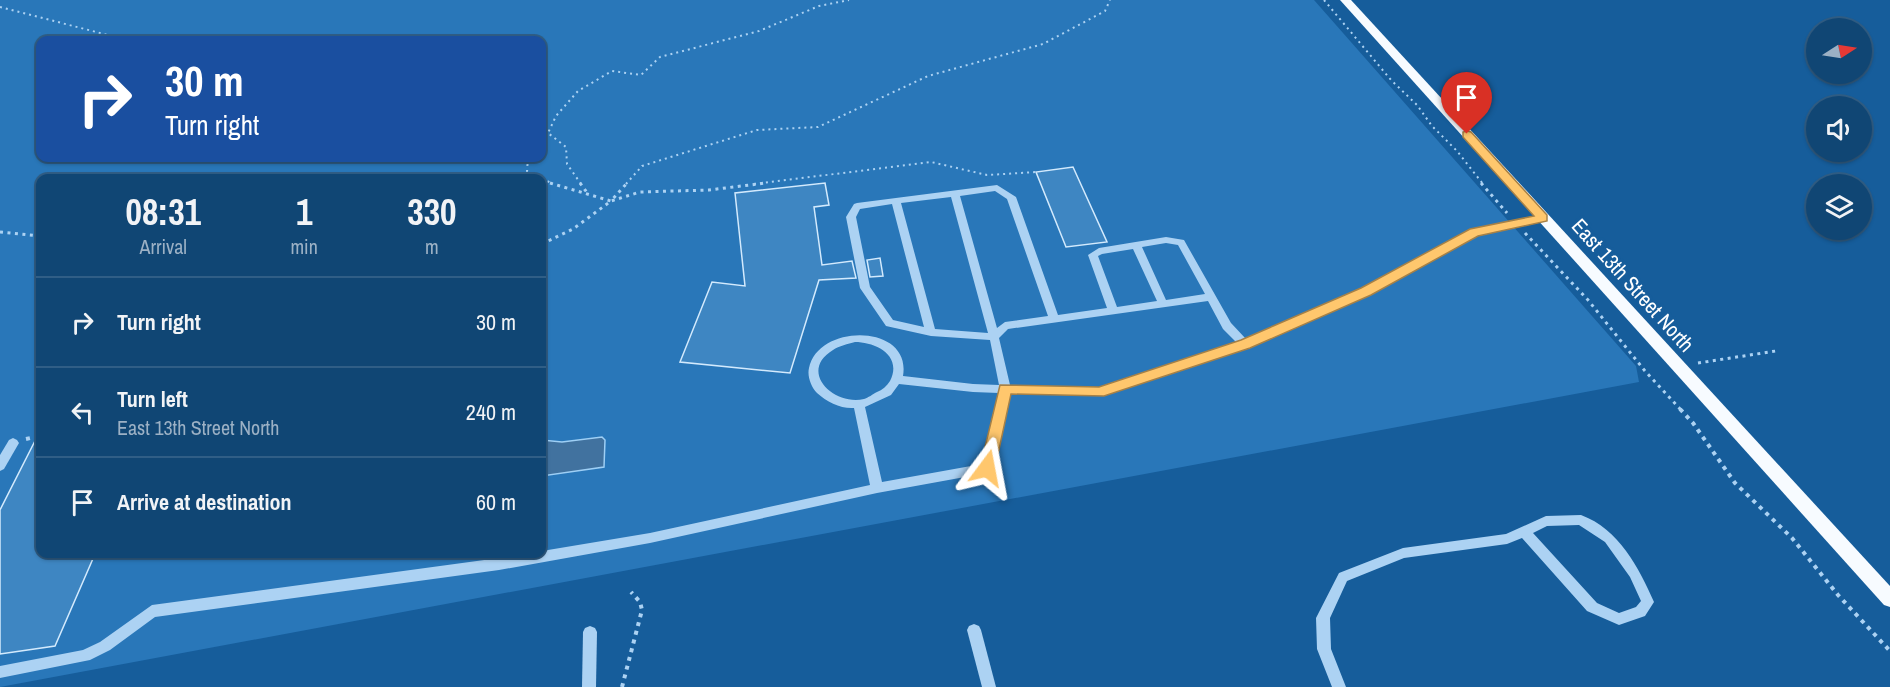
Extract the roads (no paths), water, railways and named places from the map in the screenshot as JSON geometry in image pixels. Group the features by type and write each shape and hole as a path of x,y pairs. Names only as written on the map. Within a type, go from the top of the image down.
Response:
{"main road":[{"name":"East 13th Street North","path":"1345,0 1890,599"}],"street":[{"path":"1054,319 1011,197 997,188 856,206 851,217 865,288 890,323 931,332 994,337 1005,326 1211,297"},
{"path":"546,556 650,538 877,488 987,468 1005,388 994,337 955,194"},
{"path":"896,201 931,332"},
{"path":"897,380 973,388 1099,392 1245,344 1366,292 1474,232 1543,218"},
{"path":"1113,310 1093,255 1099,251 1136,244 1166,240 1181,242 1227,326 1245,344"},
{"path":"1136,244 1162,303"},
{"path":"854,338 880,342 897,358 899,369 897,380 890,390 879,398 859,403 836,402 825,396 816,387 812,376 813,365 819,355 828,347 854,338"},
{"path":"859,403 877,488"},
{"path":"0,466 13,442"},
{"path":"1339,687 1324,649 1323,618 1343,577 1403,553 1507,539 1524,531 1546,522 1581,520 1609,538 1634,573 1648,602 1640,612 1619,619 1592,607 1524,531"},
{"path":"0,672 85,656 105,646 152,611 534,558"},
{"path":"974,630 988,687"},
{"path":"589,687 590,632"}]}
